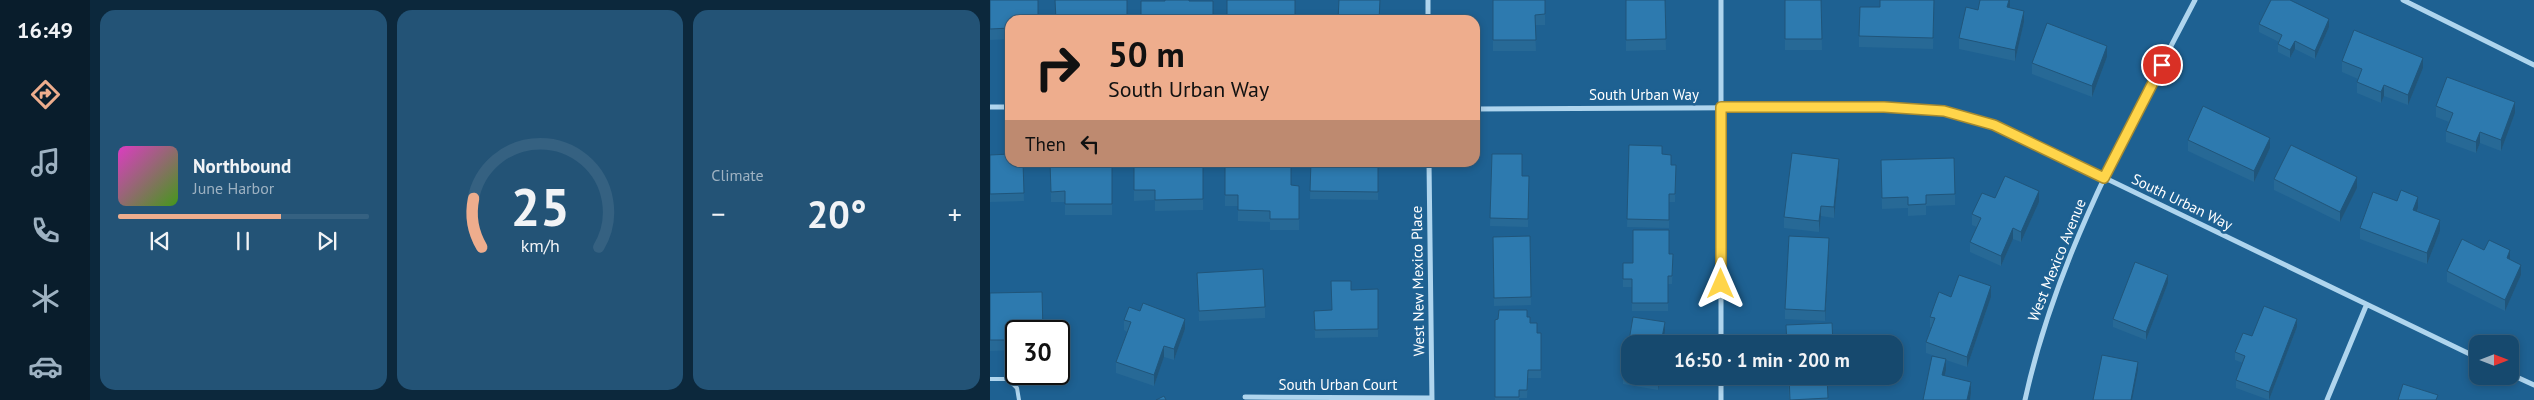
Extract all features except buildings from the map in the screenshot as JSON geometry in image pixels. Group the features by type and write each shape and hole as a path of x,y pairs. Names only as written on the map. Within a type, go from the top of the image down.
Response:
{"street":[{"path":"1428,0 1428,15"},
{"path":"1721,0 1721,335"},
{"name":"West Mexico Avenue","path":"2025,400 2041,333 2058,284 2104,178 2195,0"},
{"path":"2403,0 2534,65"},
{"path":"990,107 1005,107"},
{"name":"South Urban Way","path":"1480,109 1884,107 1944,111 1994,125 2366,306 2469,354"},
{"name":"West New Mexico Place","path":"1429,167 1432,399"},
{"path":"2327,400 2366,306"},
{"path":"2519,378 2534,385"},
{"path":"1721,385 1721,400"},
{"name":"South Urban Court","path":"1245,397 1432,399"}],"lane":[{"path":"990,379 1008,379 1016,388 1019,400"}],"route":[{"path":"1721,284 1721,107 1884,107 1944,111 1994,125 2104,178 2162,65"}]}
